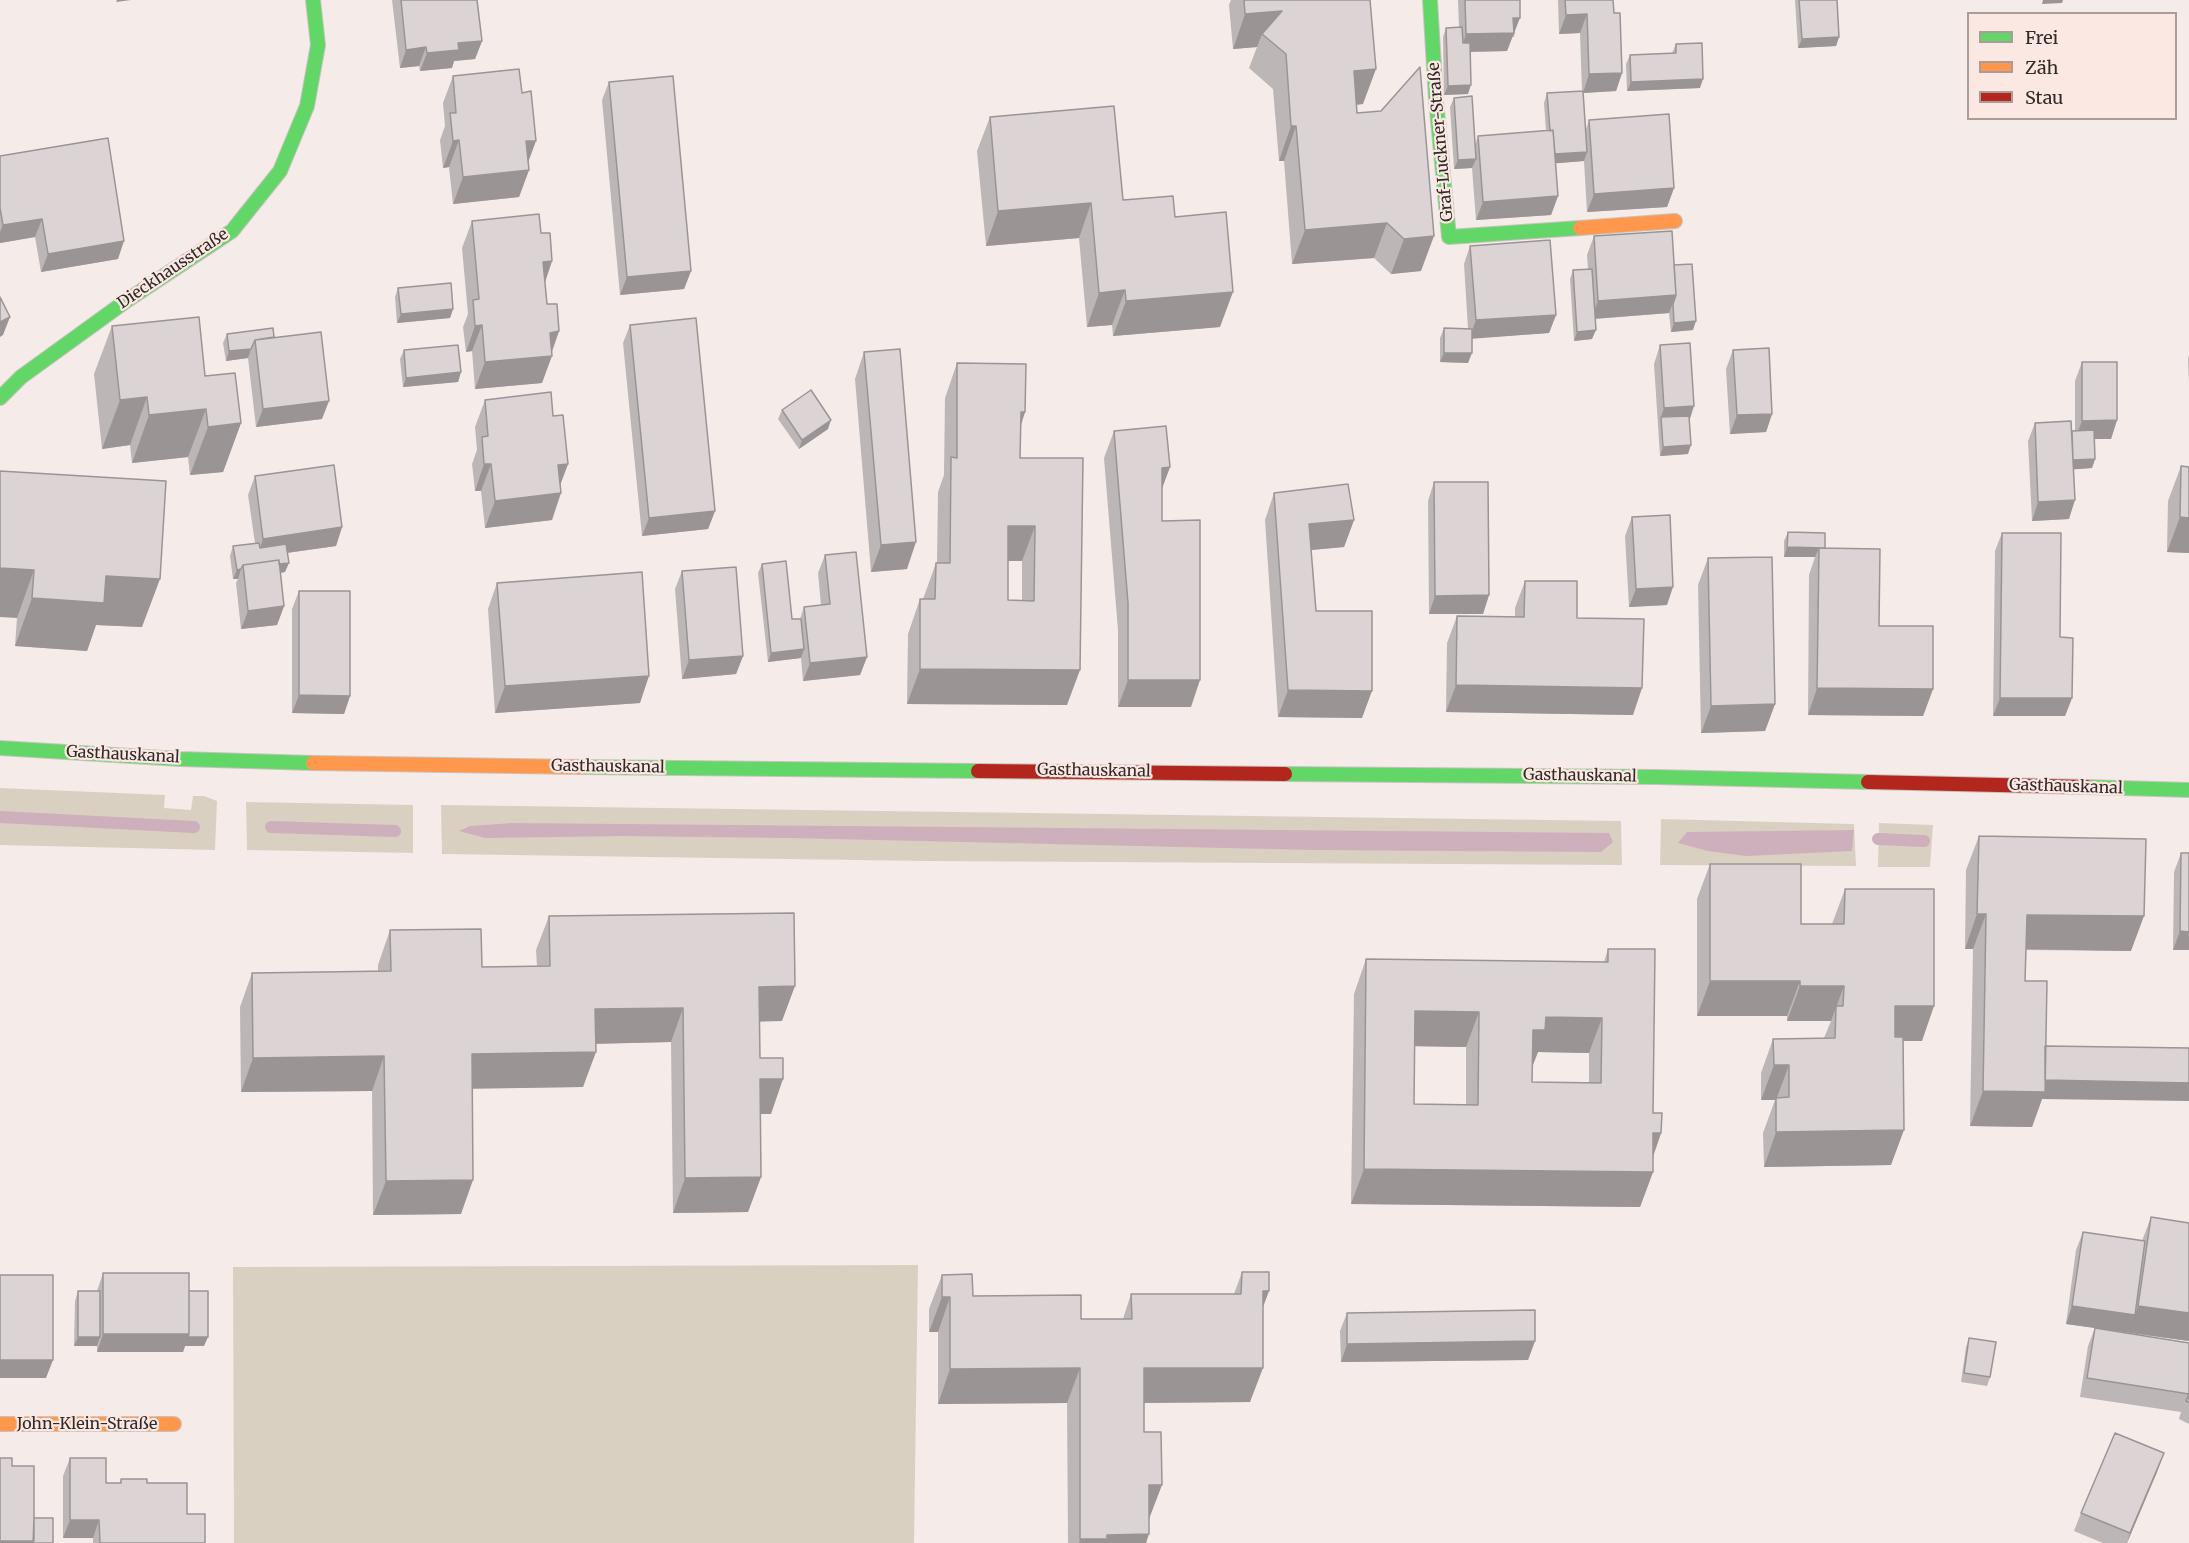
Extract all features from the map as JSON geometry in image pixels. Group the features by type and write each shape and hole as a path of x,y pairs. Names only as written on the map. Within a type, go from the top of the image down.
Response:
{"street":[{"name":"Dieckhausstraße","path":"0,398 21,377 126,301 232,231 280,171 307,106 318,45 313,0"},
{"name":"Graf-Luckner-Straße","path":"1430,0 1436,100 1449,237 1675,221"},
{"name":"Gasthauskanal","path":"0,748 190,759 428,766 1668,777 2189,790"},
{"name":"John-Klein-Straße","path":"0,1424 174,1424"}],"shaded area":[{"path":"0,788 165,795 164,808 191,810 193,796 204,796 217,801 215,850 0,845"},
{"path":"246,802 413,805 413,853 247,850"},
{"path":"441,805 1621,821 1622,865 924,861 442,854"},
{"path":"1661,819 1854,824 1856,866 1660,865"},
{"path":"513,823 1609,833 1613,842 1601,852 1312,850 789,838 622,836 485,838 459,831 470,826"},
{"path":"1879,823 1933,825 1930,867 1878,867"},
{"path":"1854,830 1852,851 1746,856 1708,851 1678,843 1687,832"},
{"path":"918,1265 914,1543 234,1543 233,1267"}],"building":[{"path":"401,0 477,0 482,41 458,43 459,50 427,53 426,47 406,50"},
{"path":"1244,0 1370,0 1376,69 1354,71 1357,113 1381,111 1420,67 1434,236 1404,239 1387,223 1305,230 1296,126 1291,126 1286,54 1262,34 1282,11 1245,14"},
{"path":"1465,0 1520,0 1520,18 1513,18 1514,33 1466,34"},
{"path":"1565,0 1613,0 1614,13 1620,13 1622,73 1589,74 1587,14 1566,15"},
{"path":"1799,0 1837,0 1839,37 1802,39"},
{"path":"1462,27 1463,43 1470,43 1471,85 1448,86 1446,28"},
{"path":"1702,43 1703,79 1631,82 1630,55 1676,53 1676,44"},
{"path":"519,69 522,93 531,91 536,141 526,141 529,170 463,177 459,140 453,141 450,113 456,113 453,76"},
{"path":"673,76 691,271 627,277 609,82"},
{"path":"1583,91 1587,152 1555,154 1553,130 1550,131 1547,93"},
{"path":"1472,96 1476,159 1458,160 1454,98"},
{"path":"1114,106 1123,200 1173,196 1175,217 1226,212 1233,292 1126,301 1125,290 1099,293 1091,203 998,211 990,117"},
{"path":"1669,114 1674,188 1594,194 1589,120"},
{"path":"1553,130 1558,196 1483,202 1478,136"},
{"path":"108,138 124,241 48,254 42,219 3,225 0,208 0,156"},
{"path":"539,214 541,233 550,233 552,261 543,262 547,304 557,304 559,331 550,333 552,356 485,362 482,325 475,326 473,300 479,299 472,221"},
{"path":"1672,231 1676,295 1598,301 1594,236"},
{"path":"1550,240 1556,315 1476,320 1470,246"},
{"path":"1692,264 1696,321 1674,323 1673,304 1676,295 1674,265"},
{"path":"1592,269 1596,330 1577,332 1573,270"},
{"path":"451,283 453,309 401,314 398,288"},
{"path":"0,297 10,317 0,322"},
{"path":"199,317 205,376 235,373 241,423 208,427 206,409 149,415 147,397 120,400 112,326"},
{"path":"696,318 715,511 649,518 630,325"},
{"path":"273,328 274,337 255,340 251,349 229,351 227,334"},
{"path":"1444,328 1472,329 1472,353 1444,353"},
{"path":"321,332 329,401 263,409 255,340"},
{"path":"1690,343 1694,406 1664,408 1660,345"},
{"path":"458,345 461,372 406,378 404,350"},
{"path":"1769,348 1772,414 1737,415 1733,350"},
{"path":"900,349 916,542 881,545 864,352"},
{"path":"2082,362 2117,362 2117,420 2082,421"},
{"path":"957,363 1026,364 1025,412 1021,412 1020,458 1083,458 1080,670 920,669 920,599 935,599 936,563 950,563 951,457 957,458","holes":["1008,526 1035,526 1034,601 1008,600"]},
{"path":"811,390 831,420 802,440 782,410"},
{"path":"551,392 553,416 563,415 568,464 558,465 561,493 495,501 491,464 484,464 482,437 488,436 485,400"},
{"path":"1689,416 1691,445 1663,447 1661,417"},
{"path":"2071,421 2075,500 2038,502 2035,423"},
{"path":"1166,426 1170,467 1162,468 1162,521 1200,520 1200,680 1128,680 1128,603 1114,431"},
{"path":"2094,430 2095,459 2073,460 2072,431"},
{"path":"334,465 342,527 263,539 255,476"},
{"path":"2181,466 2189,467 2189,518 2180,517"},
{"path":"0,471 166,481 160,579 106,576 104,603 32,598 34,570 0,568"},
{"path":"1434,482 1488,482 1489,595 1435,596"},
{"path":"1348,484 1354,520 1309,524 1316,611 1372,611 1372,691 1288,690 1274,493"},
{"path":"1670,515 1673,587 1636,589 1632,517"},
{"path":"1788,532 1825,533 1825,548 1787,547"},
{"path":"2002,533 2061,533 2060,637 2073,638 2072,698 2000,698"},
{"path":"259,543 260,548 286,544 289,563 279,564 279,560 243,565 237,570 233,546"},
{"path":"1819,548 1880,549 1879,626 1933,626 1933,689 1817,688"},
{"path":"856,552 867,657 810,663 804,607 830,604 825,555"},
{"path":"1772,557 1775,704 1711,706 1708,558"},
{"path":"279,560 284,606 248,611 243,565"},
{"path":"786,561 792,619 801,619 804,649 771,653 762,564"},
{"path":"736,567 743,656 689,660 682,571"},
{"path":"642,572 649,676 505,686 497,583"},
{"path":"1525,581 1577,581 1577,618 1644,619 1642,688 1456,685 1457,616 1524,617"},
{"path":"299,591 350,591 350,696 299,695"},
{"path":"1979,836 2146,839 2144,916 2027,915 2025,981 2047,981 2045,1092 1983,1091 1986,914 1977,914"},
{"path":"2181,853 2189,853 2189,932 2180,931"},
{"path":"1710,864 1801,864 1801,924 1844,924 1845,889 1934,889 1934,1006 1895,1006 1895,1037 1903,1037 1904,1130 1776,1132 1776,1098 1789,1097 1789,1065 1774,1065 1773,1039 1835,1038 1836,1006 1843,1006 1844,986 1800,986 1800,981 1710,981"},
{"path":"794,913 795,986 759,987 760,1058 783,1058 783,1079 760,1079 761,1177 685,1178 683,1008 595,1009 596,1052 472,1054 473,1180 386,1181 384,1056 253,1058 252,973 391,971 390,930 481,929 482,967 550,966 549,916"},
{"path":"1608,949 1655,949 1653,1113 1662,1113 1661,1133 1653,1133 1653,1172 1364,1169 1366,959 1608,962","holes":["1415,1011 1479,1012 1478,1105 1414,1104","1546,1017 1602,1018 1601,1083 1532,1082 1533,1030 1545,1030"]},
{"path":"2045,1046 2189,1048 2189,1083 2045,1080"},
{"path":"2151,1217 2189,1223 2189,1313 2138,1306"},
{"path":"2083,1232 2145,1241 2135,1315 2072,1306"},
{"path":"1242,1272 1269,1272 1269,1291 1263,1291 1263,1368 1144,1368 1144,1432 1161,1432 1162,1485 1149,1485 1149,1534 1107,1535 1107,1539 1080,1539 1080,1368 950,1369 950,1297 942,1297 942,1275 972,1274 973,1296 1081,1295 1081,1319 1132,1319 1131,1294 1241,1294"},
{"path":"103,1273 189,1273 189,1334 103,1334"},
{"path":"0,1275 53,1275 53,1360 0,1360"},
{"path":"78,1291 100,1291 100,1337 78,1337"},
{"path":"189,1291 208,1291 208,1337 188,1337"},
{"path":"1535,1310 1535,1341 1347,1344 1347,1313"},
{"path":"2095,1328 2189,1343 2189,1394 2087,1378"},
{"path":"1969,1338 1996,1342 1990,1377 1964,1373"},
{"path":"2115,1433 2164,1453 2130,1533 2081,1513"},
{"path":"0,1458 12,1458 12,1466 34,1466 34,1541 0,1541"},
{"path":"70,1458 106,1458 106,1483 121,1483 121,1479 147,1479 147,1483 187,1483 187,1514 205,1514 205,1543 100,1543 99,1520 70,1520"},
{"path":"34,1518 53,1518 53,1543 33,1543"}],"waterway":[{"path":"0,817 194,827"},
{"path":"271,827 395,831"},
{"path":"1878,839 1924,841"}],"traffic: fast":[{"path":"0,398 21,377 126,301 232,231 280,171 307,106 318,45 313,0"},
{"path":"1430,0 1436,100 1449,237 1580,228"},
{"path":"0,748 180,759 313,763"},
{"path":"581,767 978,771"},
{"path":"1285,774 1656,777 1868,782"},
{"path":"2086,787 2189,790"}],"traffic: slow":[{"path":"1580,228 1675,221"},
{"path":"313,763 581,767"},
{"path":"0,1424 174,1424"}],"traffic: jam":[{"path":"978,771 1285,774"},
{"path":"1868,782 2086,787"}]}
